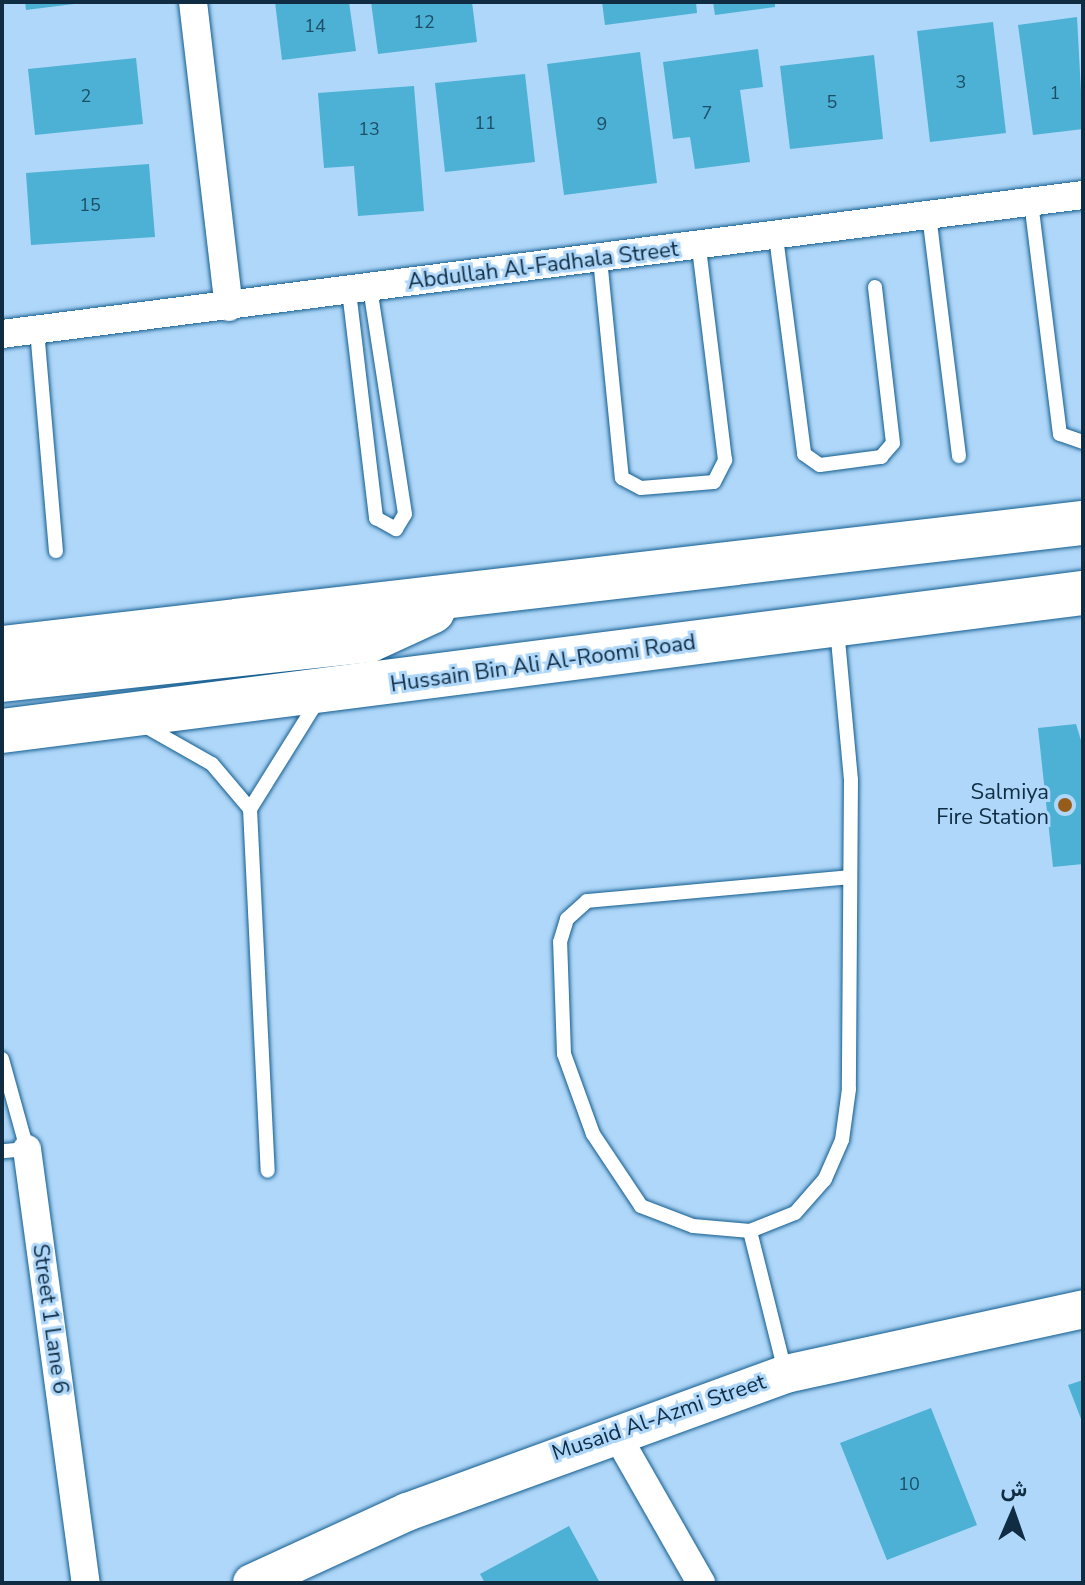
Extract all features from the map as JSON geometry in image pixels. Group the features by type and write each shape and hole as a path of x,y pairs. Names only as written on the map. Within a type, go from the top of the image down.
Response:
{"highway":[{"path":"2,648 1083,523"},
{"path":"1001,533 1010,603"},
{"name":"Hussain Bin Ali Al-Roomi Road","path":"2,731 322,694 1083,593"},
{"path":"2,680 370,640 472,594"}],"street":[{"path":"193,2 229,307"},
{"name":"Abdullah Al-Fadhala Street","path":"2,334 699,247 1083,195"},
{"name":"Street 1 Lane 6","path":"14,1150 86,1583"},
{"name":"Musaid Al-Azmi Street","path":"252,1583 407,1512 615,1432 786,1374 1083,1309"},
{"path":"615,1432 701,1583"}],"lane":[{"path":"1031,202 1060,434 1083,442"},
{"path":"929,215 959,456"},
{"path":"776,237 804,454 820,465 881,457 893,443 875,287"},
{"path":"600,259 622,478 641,488 714,482 725,460 699,247"},
{"path":"360,290 405,514 396,529 376,518 360,290"},
{"path":"37,330 56,551"},
{"path":"836,625 849,705 850,877 849,1089 842,1140 825,1179 795,1213 750,1231 693,1226 641,1206 593,1134 564,1054 560,942 567,919 587,901 850,877"},
{"path":"268,1171 250,809 322,694"},
{"path":"123,716 212,764 250,809"},
{"name":"Street 1 Lane 6","path":"2,1059 14,1150"},
{"path":"750,1231 786,1374"}],"building":[{"path":"25,2 74,2 74,4 26,10"},
{"path":"275,2 349,2 356,51 282,60"},
{"path":"371,2 472,2 477,42 378,54"},
{"path":"602,2 696,2 697,13 605,25"},
{"path":"713,2 775,2 775,7 715,15"},
{"path":"1077,17 1083,129 1033,135 1018,25"},
{"path":"993,22 1006,133 930,142 917,31"},
{"path":"758,49 763,87 740,90 750,162 695,169 690,137 673,139 663,62"},
{"path":"640,52 657,183 564,195 547,64"},
{"path":"874,55 883,139 790,149 780,66"},
{"path":"136,58 143,124 35,135 28,69"},
{"path":"525,74 535,162 445,172 435,83"},
{"path":"414,86 424,211 358,216 354,166 324,168 318,93"},
{"path":"149,164 155,237 31,245 26,173"},
{"name":"Salmiya Fire Station","path":"1076,724 1083,747 1083,864 1053,867 1038,728"},
{"path":"1083,1380 1083,1424 1068,1385"},
{"path":"931,1408 977,1525 887,1560 840,1443"},
{"path":"569,1526 600,1583 485,1583 480,1574"}],"place":[{"name":"Salmiya Fire Station","path":"1065,805"}]}
